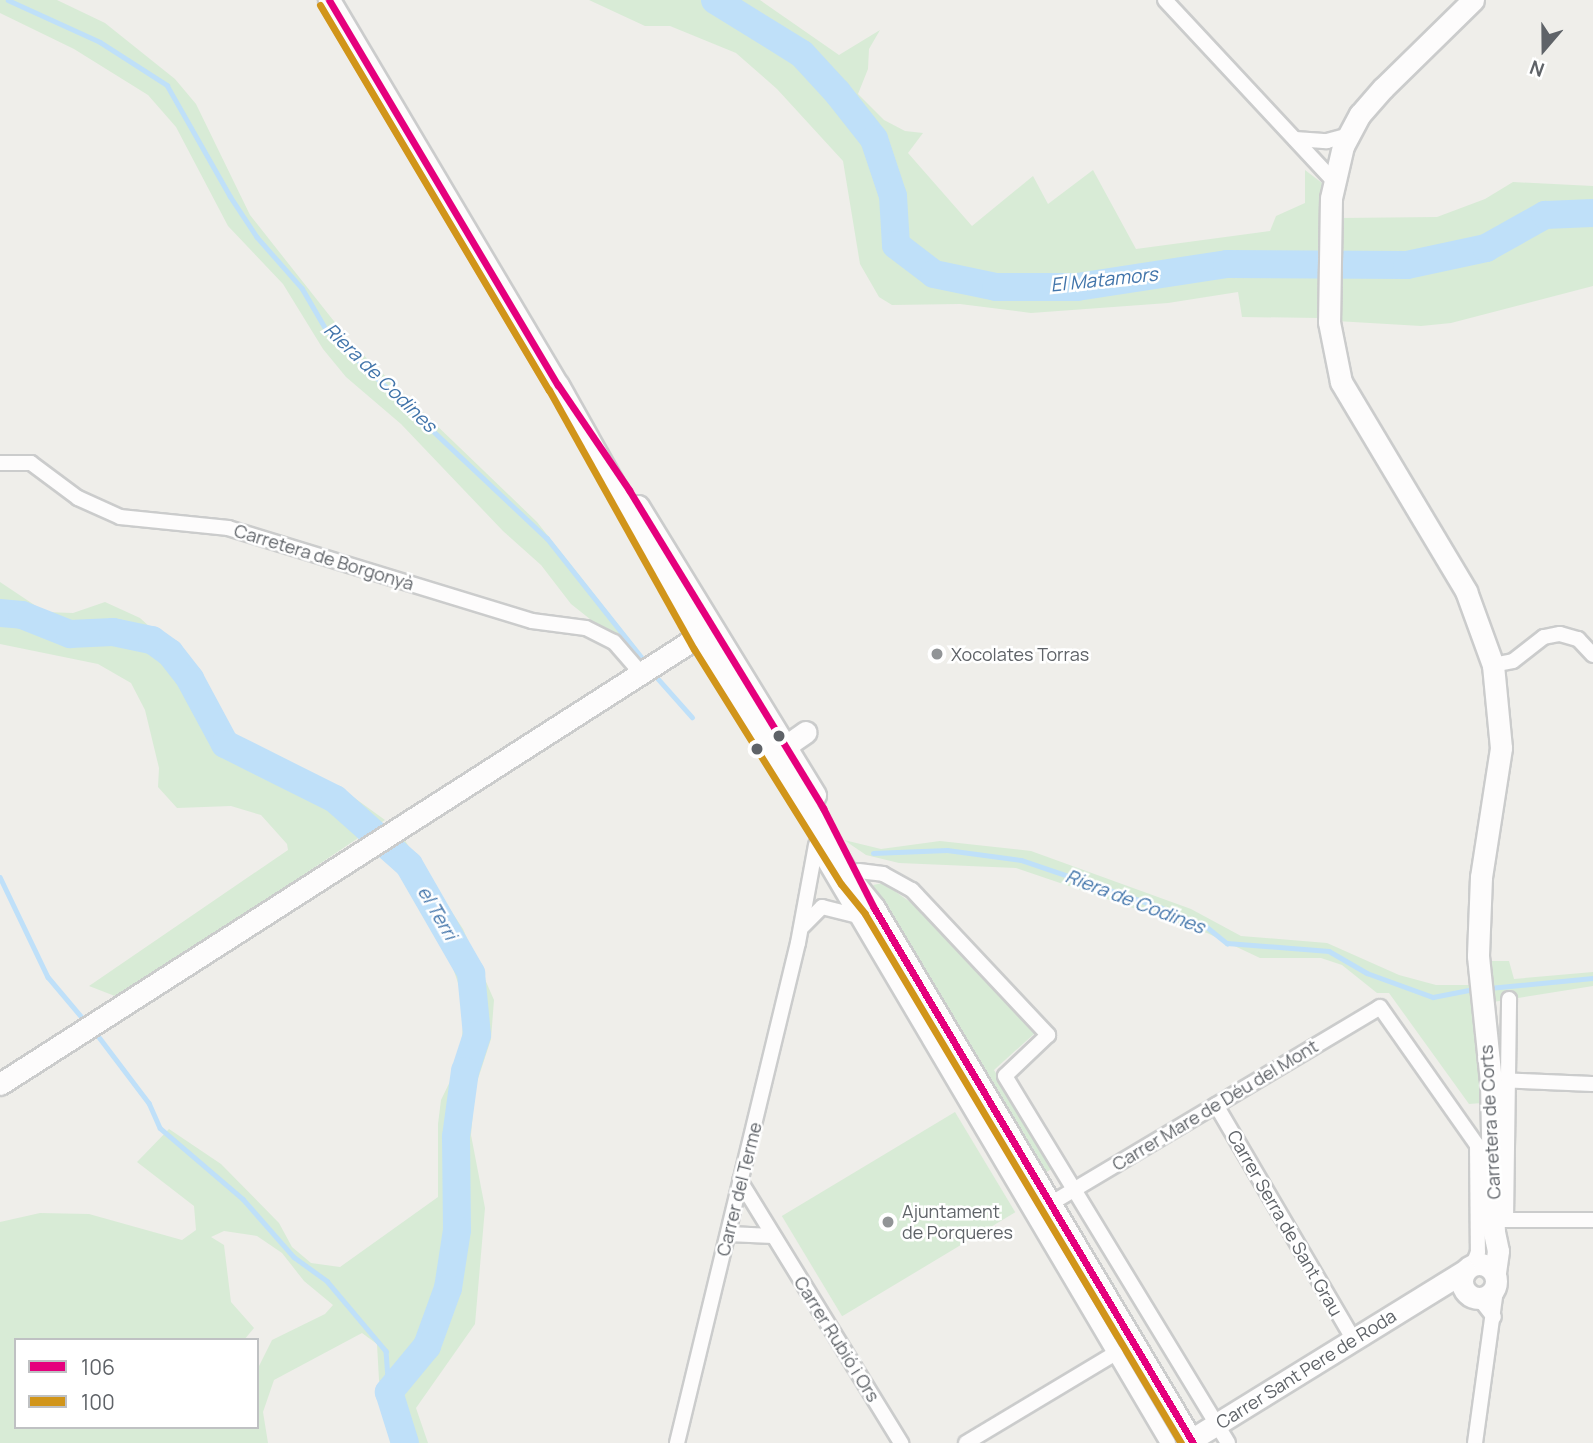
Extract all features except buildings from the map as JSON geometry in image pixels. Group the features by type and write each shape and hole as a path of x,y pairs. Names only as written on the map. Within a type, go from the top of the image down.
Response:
{"main road":[{"path":"329,0 558,385 695,636 731,685 816,824 864,911 1050,1204 1192,1441"},
{"name":"Carretera de Corts","path":"1473,0 1383,88 1349,135 1332,189 1329,322 1341,382 1465,591 1493,665 1500,748 1480,890 1479,979 1483,1012 1500,1080 1498,1251 1482,1271"},
{"path":"558,385 646,518 757,699"},
{"path":"0,1084 695,636 699,618 667,566 646,518"},
{"path":"695,636 714,643 791,742 808,784 859,871 864,911"},
{"path":"731,685 750,704 772,738 791,742"},
{"path":"791,742 786,758 816,824"},
{"path":"1482,1271 1491,1294 1474,1297 1462,1284 1482,1271"},
{"name":"Carrer Sant Pere de Roda","path":"1192,1441 1423,1299 1482,1271"},
{"name":"Carrer Sant Pere de Roda","path":"1423,1299 1474,1297"}],"street":[{"path":"1165,0 1295,139 1332,189"},
{"path":"1295,139 1327,141 1349,135"},
{"name":"Carretera de Borgonyà","path":"0,463 31,463 78,498 120,517 228,528 533,621 586,628 614,642 640,672"},
{"path":"1493,665 1513,661 1544,637 1560,634 1578,639 1593,655"},
{"name":"Carrer del Terme","path":"677,1443 800,934 816,846 816,824"},
{"path":"816,846 864,911 1168,1443"},
{"path":"859,871 883,874 912,890 1048,1035 1005,1076 1228,1443"},
{"path":"800,934 806,918 822,907 864,911"},
{"path":"1509,999 1500,1080 1593,1084"},
{"name":"Carrer Mare de Déu del Mont","path":"1050,1204 1380,1007 1477,1145 1478,1252 1482,1271"},
{"name":"Carrer Serra de Sant Grau","path":"1216,1105 1354,1340"},
{"name":"Carrer Rubió i Ors","path":"740,1181 901,1443"},
{"path":"1498,1224 1593,1220"},
{"path":"728,1234 773,1236"},
{"name":"Carretera de Corts","path":"1475,1443 1494,1317 1482,1271"},
{"path":"1474,1297 1494,1317"},
{"path":"966,1443 1116,1353"}],"green space":[{"path":"0,0 57,0 105,23 175,79 196,104 250,215 352,344 537,522 643,656 635,662 620,643 571,604 541,565 503,531 401,424 346,377 323,349 283,284 228,226 176,127 148,95 74,49 0,13"},
{"path":"589,0 760,0 839,55 880,30 869,49 868,69 858,94 884,120 905,131 923,133 908,153 972,226 1033,176 1048,204 1093,170 1136,249 1270,231 1276,216 1305,203 1305,170 1322,183 1319,318 1242,317 1238,292 1168,303 1031,313 960,304 892,305 879,297 860,264 843,161 777,89 736,53 670,26 645,26"},
{"path":"1513,182 1593,186 1593,286 1451,323 1421,326 1336,321 1340,218 1437,217 1485,199"},
{"path":"0,582 45,612 73,613 105,602 140,618 201,673 223,730 231,737 269,764 338,786 385,820 120,998 89,986 288,850 287,844 261,815 231,806 177,808 158,787 159,768 145,710 131,683 98,664 0,644"},
{"path":"402,836 463,929 494,1000 491,1039 475,1088 471,1135 485,1208 475,1324 416,1408 428,1443 395,1443 379,1380 377,1344 362,1333 274,1380 263,1412 268,1443 0,1443 0,1222 40,1213 89,1214 182,1240 196,1230 194,1206 137,1162 169,1129 221,1164 279,1223 292,1247 311,1263 340,1267 438,1197 438,1124 441,1100 459,1063 463,1027 459,986 448,953 383,847","holes":["224,1231 257,1236 282,1253 304,1281 333,1305 325,1314 272,1340 259,1366 259,1429 14,1429 14,1338 246,1338 254,1328 231,1302 224,1245 211,1237"]},
{"path":"844,840 881,849 940,841 1031,851 1191,909 1241,936 1327,943 1399,975 1436,985 1469,985 1482,1103 1469,1104 1389,993 1377,993 1342,965 1321,958 1260,958 1207,933 1016,868 899,863 866,855"},
{"path":"883,883 926,913 1035,1033 994,1070 1053,1168 1045,1173 873,885"},
{"path":"1492,961 1509,961 1514,979 1593,972 1593,986 1493,1002"},
{"path":"955,1112 1015,1212 842,1316 782,1216"}],"waterway":[{"name":"Riera de Codines","path":"8,0 100,42 167,85 230,196 257,237 302,288 327,331 547,538 646,663"},
{"name":"El Matamors","path":"715,0 802,54 837,92 874,139 893,196 896,245 934,274 996,287 1077,287 1227,264 1407,265 1486,248 1545,215 1593,213"},
{"name":"el Terri","path":"0,613 22,615 70,634 113,632 152,640 170,653 190,679 225,744 335,799 409,865 471,973 477,1035 465,1071 456,1137 457,1230 448,1288 427,1346 389,1392 405,1443"},
{"name":"Riera de Codines","path":"653,673 692,717"},
{"name":"Riera de Codines","path":"873,853 947,850 1021,860 1160,907 1207,927 1227,943 1329,951 1367,973 1433,997 1468,990"},
{"path":"0,877 48,977 85,1021"},
{"name":"Riera de Codines","path":"1489,988 1593,978"},
{"path":"93,1029 149,1103 160,1128 243,1199 294,1257 327,1281 386,1351 389,1392"}],"transit line":[{"name":"106","path":"329,0 558,385 629,490 823,808 874,908 1193,1443"},
{"name":"100","path":"320,5 549,390 694,649 841,884 865,914 1181,1443"}],"place":[{"name":"Xocolates Torras","path":"937,654"},
{"name":"Ajuntament de Porqueres","path":"888,1222"}]}
